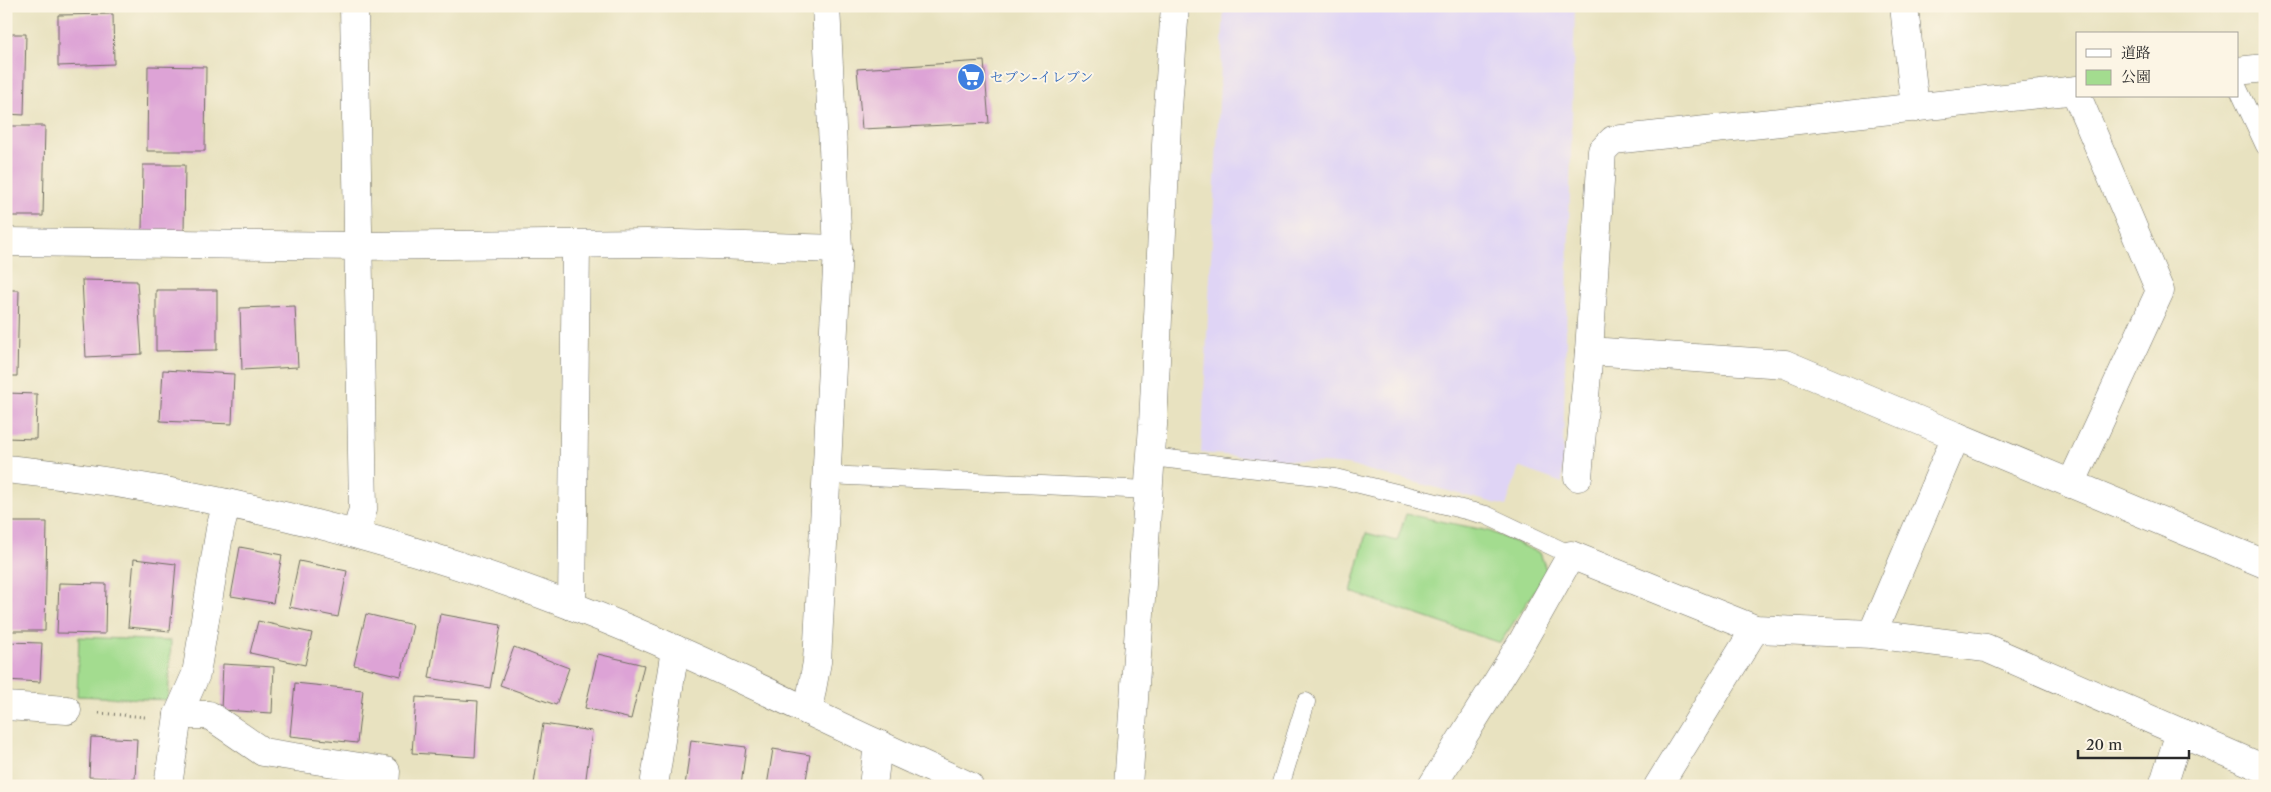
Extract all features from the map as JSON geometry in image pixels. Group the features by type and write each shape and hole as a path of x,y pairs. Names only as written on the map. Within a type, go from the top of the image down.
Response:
{"street":[{"path":"354,6 362,509 356,534"},
{"path":"808,711 817,662 838,249 826,6"},
{"path":"1128,786 1151,457 1174,6"},
{"path":"1904,6 1915,108"},
{"path":"2238,71 2265,68"},
{"path":"1578,477 1589,351 1602,151 1613,140 2076,91"},
{"path":"2071,484 2160,290 2079,98"},
{"path":"6,242 359,246 647,244 838,249"},
{"path":"572,606 576,245"},
{"path":"1589,351 1786,364 2265,564"},
{"path":"1872,634 1956,436"},
{"path":"6,469 135,486 227,503 356,534 456,565 572,606 675,648 969,786"},
{"path":"168,786 178,714 196,674 220,529 227,503"},
{"path":"1432,786 1521,644 1571,555 1755,628 1872,634 1986,648 2265,769"},
{"path":"1658,786 1755,628"},
{"path":"654,786 675,648"},
{"path":"6,706 67,710"},
{"path":"178,714 209,715 263,752 386,771 385,786"},
{"path":"2163,786 2180,732"},
{"path":"874,786 878,744"}],"lane":[{"path":"2238,88 2265,146"},
{"path":"1151,457 1335,478 1486,515 1571,555"},
{"path":"828,475 1149,490"},
{"path":"1280,786 1306,702"}],"path":[{"path":"67,710 163,718 178,714"}],"shaded area":[{"path":"1224,6 1575,6 1562,483 1519,467 1506,506 1348,465 1201,453"}],"green space":[{"path":"1406,514 1489,531 1540,553 1547,572 1500,643 1351,592 1366,533 1397,541"},
{"path":"79,637 171,641 168,700 77,696"}],"building":[{"path":"113,14 114,64 58,66 58,15"},
{"path":"6,34 26,34 24,115 6,114"},
{"path":"984,61 989,123 862,129 857,69"},
{"path":"148,66 206,67 205,151 147,151"},
{"path":"6,126 45,126 43,216 6,216"},
{"path":"143,165 185,165 184,233 142,232"},
{"path":"82,280 137,281 142,354 86,357"},
{"path":"6,290 19,290 17,376 6,376"},
{"path":"156,290 217,290 217,350 156,351"},
{"path":"295,306 298,367 242,370 240,308"},
{"path":"163,370 234,374 232,424 160,421"},
{"path":"6,393 37,394 36,439 6,438"},
{"path":"8,522 47,522 45,631 6,631 6,528 8,529"},
{"path":"240,547 282,555 273,603 231,596"},
{"path":"134,559 176,564 170,631 128,627"},
{"path":"299,561 347,571 338,617 289,607"},
{"path":"59,583 106,584 105,634 57,633"},
{"path":"366,614 413,625 401,676 354,665"},
{"path":"440,614 501,625 490,688 429,678"},
{"path":"258,621 312,633 305,665 250,653"},
{"path":"6,642 42,643 40,682 6,680"},
{"path":"514,647 569,668 556,705 500,685"},
{"path":"598,654 644,665 631,719 585,708"},
{"path":"223,664 274,667 272,713 221,710"},
{"path":"295,683 363,690 357,743 290,736"},
{"path":"416,697 478,701 475,757 412,753"},
{"path":"543,724 592,731 585,786 534,784"},
{"path":"91,737 137,739 135,779 89,777"},
{"path":"691,740 746,747 741,786 685,786"},
{"path":"773,749 810,755 805,786 767,786"},
{"path":"193,782 209,785 209,786 192,786"}],"place":[{"name":"セブン-イレブン","path":"971,77"}]}
